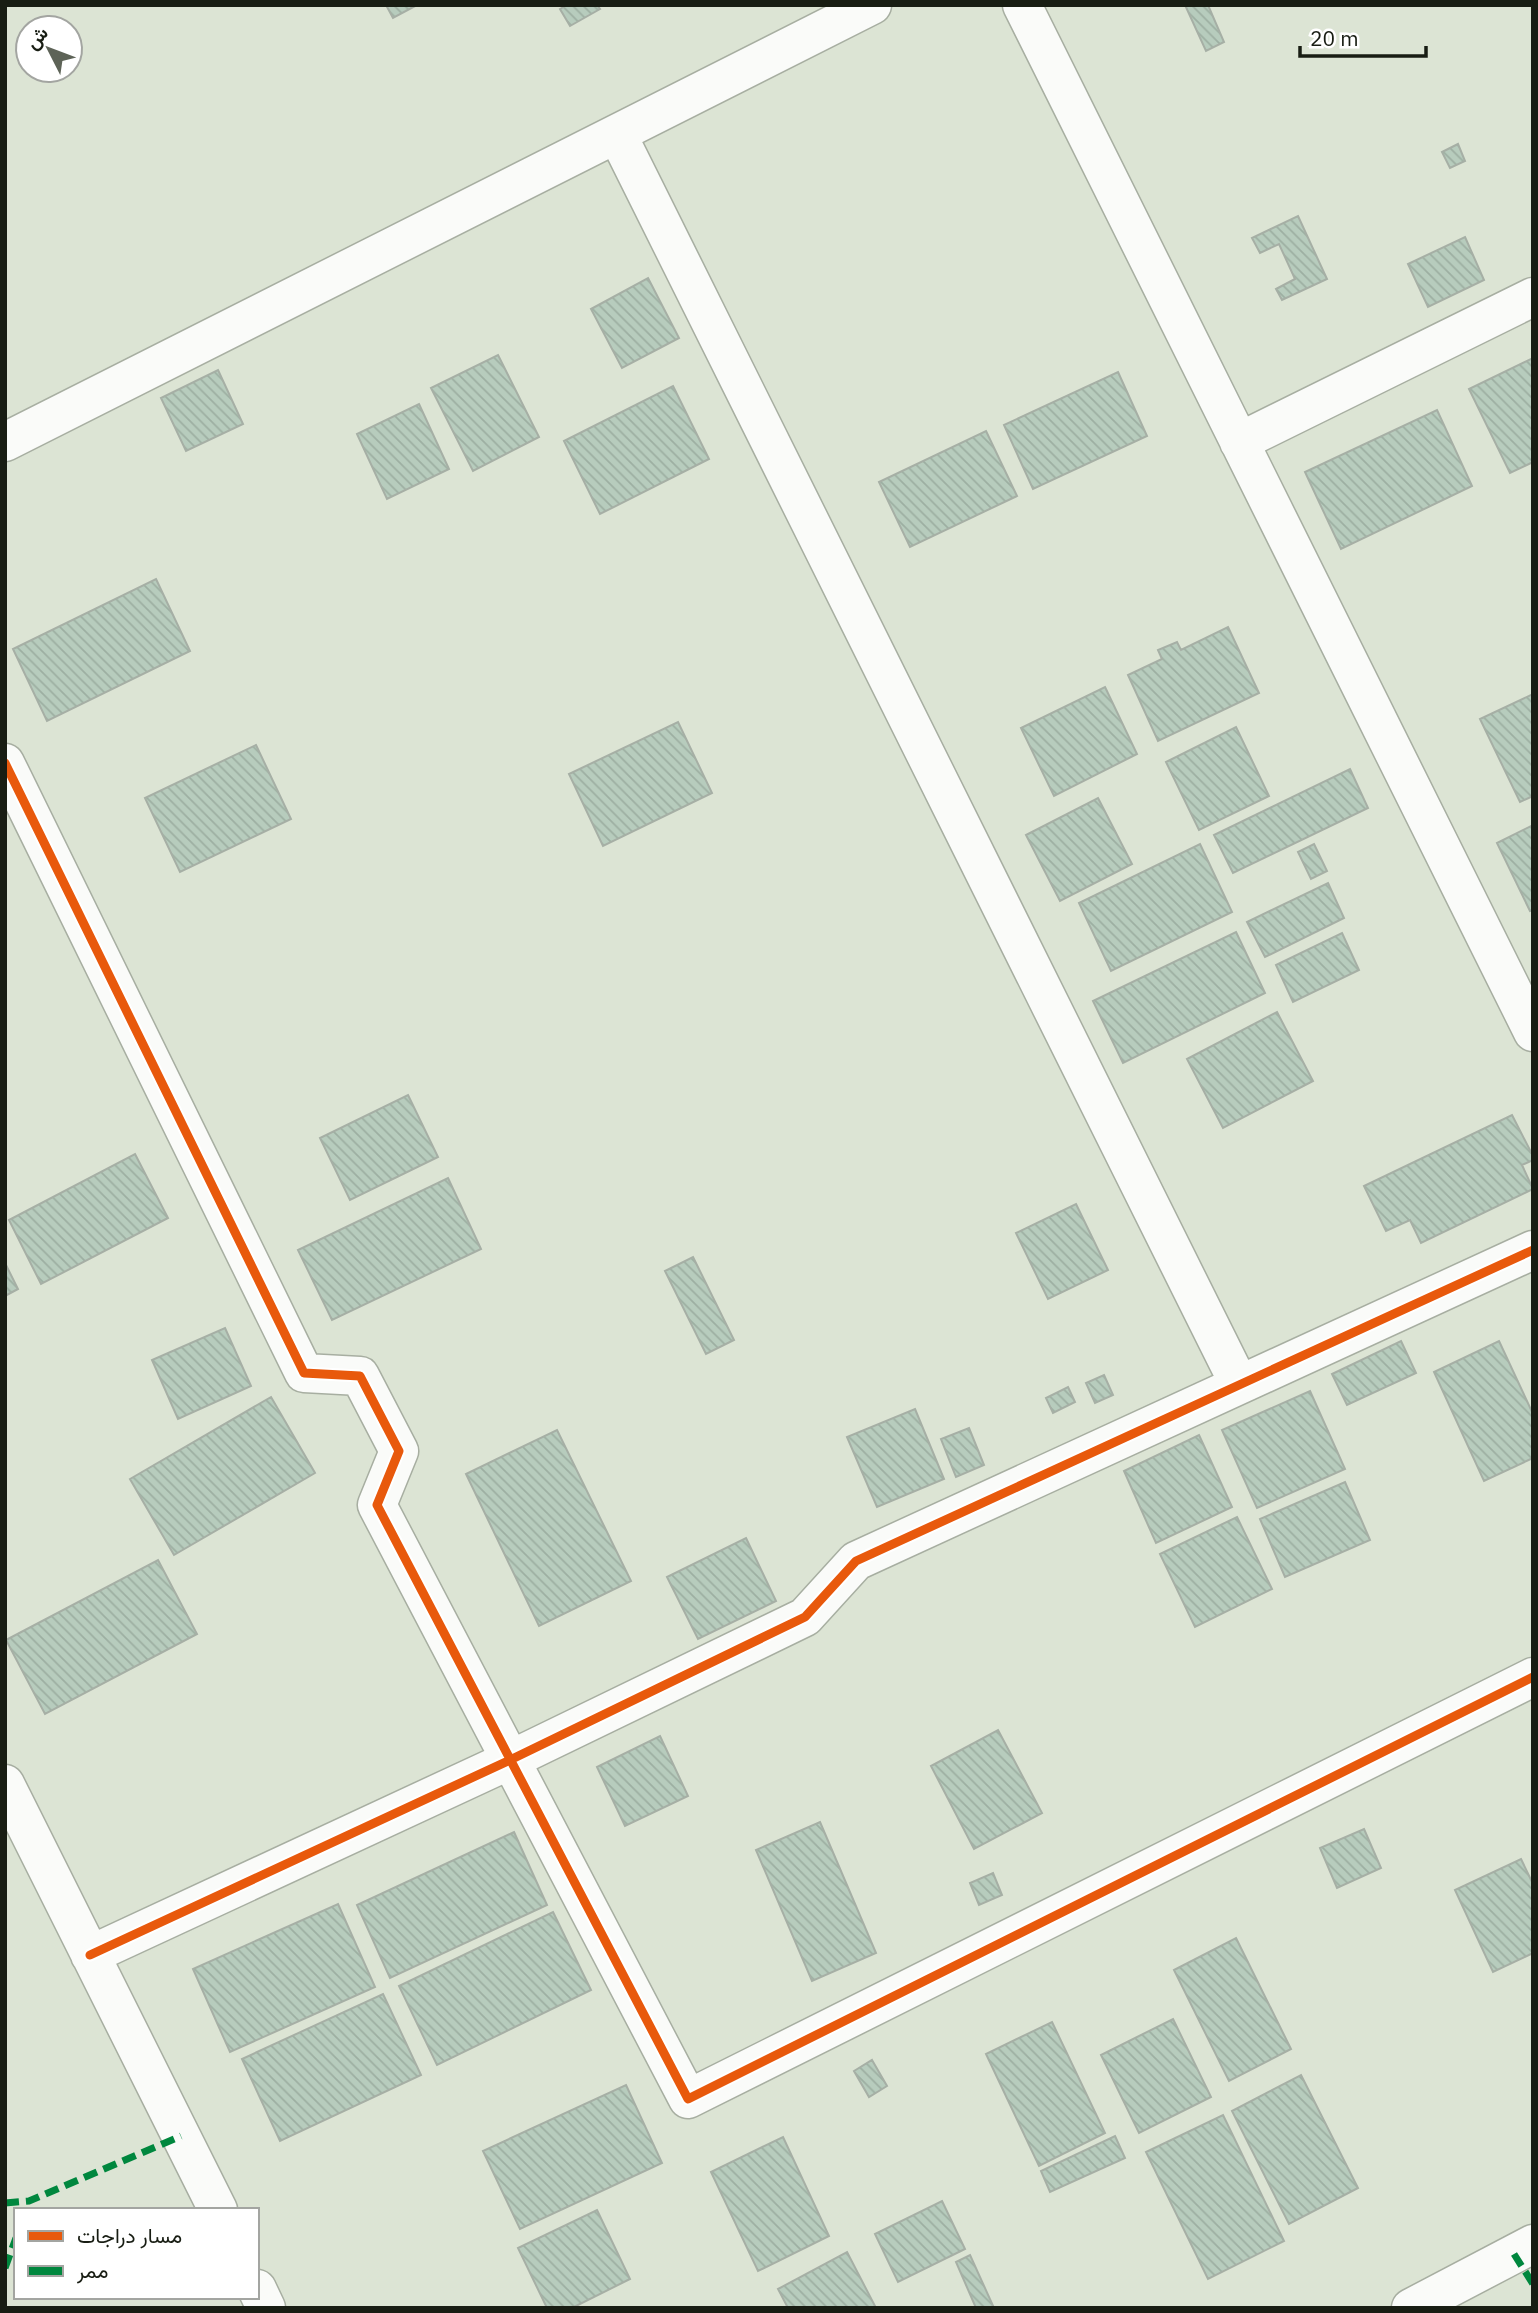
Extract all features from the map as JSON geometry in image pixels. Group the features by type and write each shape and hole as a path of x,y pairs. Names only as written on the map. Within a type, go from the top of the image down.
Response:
{"street":[{"path":"5,442 872,5"},
{"path":"1021,5 1533,1032"},
{"path":"617,134 1239,1384"},
{"path":"1239,442 1533,297"},
{"path":"5,762 304,1373 360,1376 399,1451 377,1505 688,2099 1533,1677"},
{"path":"90,1955 510,1760 805,1617 856,1561 1533,1250"},
{"path":"5,1784 217,2208"},
{"path":"1411,2308 1533,2244"}],"building":[{"path":"386,5 417,5 393,18"},
{"path":"567,5 597,5 600,9 570,26 560,9"},
{"path":"1185,5 1208,5 1224,42 1206,51"},
{"path":"1458,144 1465,161 1450,168 1442,152"},
{"path":"1298,216 1327,279 1282,300 1276,289 1295,279 1279,244 1260,253 1252,238"},
{"path":"1465,237 1484,280 1428,307 1408,264"},
{"path":"648,278 679,338 622,368 591,309"},
{"path":"498,355 539,437 473,471 431,388"},
{"path":"1533,358 1533,462 1510,473 1469,389"},
{"path":"218,370 243,424 186,451 161,398"},
{"path":"1118,372 1147,436 1033,489 1004,425"},
{"path":"673,386 709,459 600,514 564,441"},
{"path":"419,404 449,469 387,499 357,434"},
{"path":"1437,410 1472,486 1341,549 1305,472"},
{"path":"986,431 1017,496 910,547 879,482"},
{"path":"156,579 190,651 47,721 13,649"},
{"path":"1228,627 1259,693 1158,741 1128,675 1162,659 1158,650 1177,642 1181,650"},
{"path":"1105,687 1137,754 1054,796 1021,728"},
{"path":"1533,694 1533,796 1520,802 1480,719"},
{"path":"678,722 712,793 603,846 569,774"},
{"path":"1236,727 1269,796 1199,830 1166,762"},
{"path":"256,745 291,819 180,872 145,798"},
{"path":"1350,769 1368,808 1233,873 1214,835"},
{"path":"1098,798 1132,864 1060,901 1026,835"},
{"path":"1533,825 1533,910 1530,911 1497,843"},
{"path":"1200,844 1232,912 1111,971 1079,903"},
{"path":"1314,844 1327,871 1311,879 1298,852"},
{"path":"1328,883 1344,918 1265,957 1247,922"},
{"path":"1236,932 1265,993 1123,1063 1093,1001"},
{"path":"1342,933 1359,970 1293,1002 1276,965"},
{"path":"1277,1012 1313,1081 1223,1128 1187,1059"},
{"path":"408,1095 438,1157 350,1200 320,1138"},
{"path":"1512,1115 1533,1156 1533,1160 1522,1165 1533,1189 1421,1243 1410,1220 1386,1231 1364,1186"},
{"path":"135,1154 168,1218 41,1284 9,1220"},
{"path":"448,1178 481,1249 332,1320 298,1250"},
{"path":"1076,1204 1108,1270 1048,1299 1016,1233"},
{"path":"693,1257 734,1340 706,1354 665,1271"},
{"path":"5,1263 18,1289 5,1296"},
{"path":"225,1328 251,1386 178,1419 152,1360"},
{"path":"1401,1341 1416,1373 1347,1405 1332,1374"},
{"path":"1499,1341 1533,1414 1533,1458 1484,1481 1434,1372"},
{"path":"1104,1375 1113,1395 1095,1403 1086,1383"},
{"path":"1068,1387 1075,1402 1053,1413 1046,1398"},
{"path":"1310,1391 1345,1469 1257,1508 1222,1430"},
{"path":"271,1397 315,1473 174,1555 130,1479"},
{"path":"915,1409 944,1479 877,1507 847,1437"},
{"path":"969,1428 984,1465 956,1477 941,1439"},
{"path":"557,1430 631,1581 539,1626 466,1474"},
{"path":"1199,1435 1232,1507 1156,1543 1124,1471"},
{"path":"1345,1482 1370,1540 1285,1577 1260,1519"},
{"path":"1237,1517 1272,1589 1195,1627 1160,1554"},
{"path":"746,1538 776,1601 698,1639 667,1577"},
{"path":"158,1560 197,1634 45,1714 6,1640"},
{"path":"998,1730 1042,1813 974,1849 931,1766"},
{"path":"660,1736 688,1796 625,1826 597,1767"},
{"path":"820,1822 876,1953 812,1981 756,1850"},
{"path":"1364,1829 1381,1868 1337,1888 1320,1848"},
{"path":"514,1832 547,1905 390,1978 357,1905"},
{"path":"1521,1859 1533,1884 1533,1953 1493,1972 1455,1890"},
{"path":"993,1873 1002,1895 979,1905 970,1883"},
{"path":"338,1904 375,1987 230,2052 193,1969"},
{"path":"553,1912 591,1990 437,2065 399,1986"},
{"path":"1236,1938 1291,2049 1229,2081 1174,1970"},
{"path":"383,1994 421,2075 280,2141 242,2059"},
{"path":"1173,2019 1211,2097 1139,2133 1101,2055"},
{"path":"1052,2022 1105,2133 1039,2166 986,2054"},
{"path":"872,2060 887,2086 869,2097 854,2071"},
{"path":"1301,2075 1358,2188 1289,2224 1232,2111"},
{"path":"626,2085 662,2163 520,2229 483,2151"},
{"path":"1223,2115 1284,2241 1208,2279 1146,2152"},
{"path":"1115,2136 1125,2158 1050,2192 1041,2171"},
{"path":"783,2137 829,2236 758,2271 711,2172"},
{"path":"942,2201 965,2249 898,2282 875,2234"},
{"path":"597,2210 630,2279 572,2308 547,2308 518,2248"},
{"path":"847,2252 876,2308 788,2308 778,2289"},
{"path":"970,2255 994,2308 976,2308 956,2262"}],"marked path":[{"path":"5,2203 29,2201 181,2136"},
{"path":"5,2268 14,2243"},
{"path":"1514,2254 1533,2284"}],"cycle path":[{"path":"5,763 304,1373 360,1376 399,1451 377,1505 688,2099 1533,1677"},
{"path":"90,1955 510,1760 805,1617 856,1561 1533,1250"}]}
